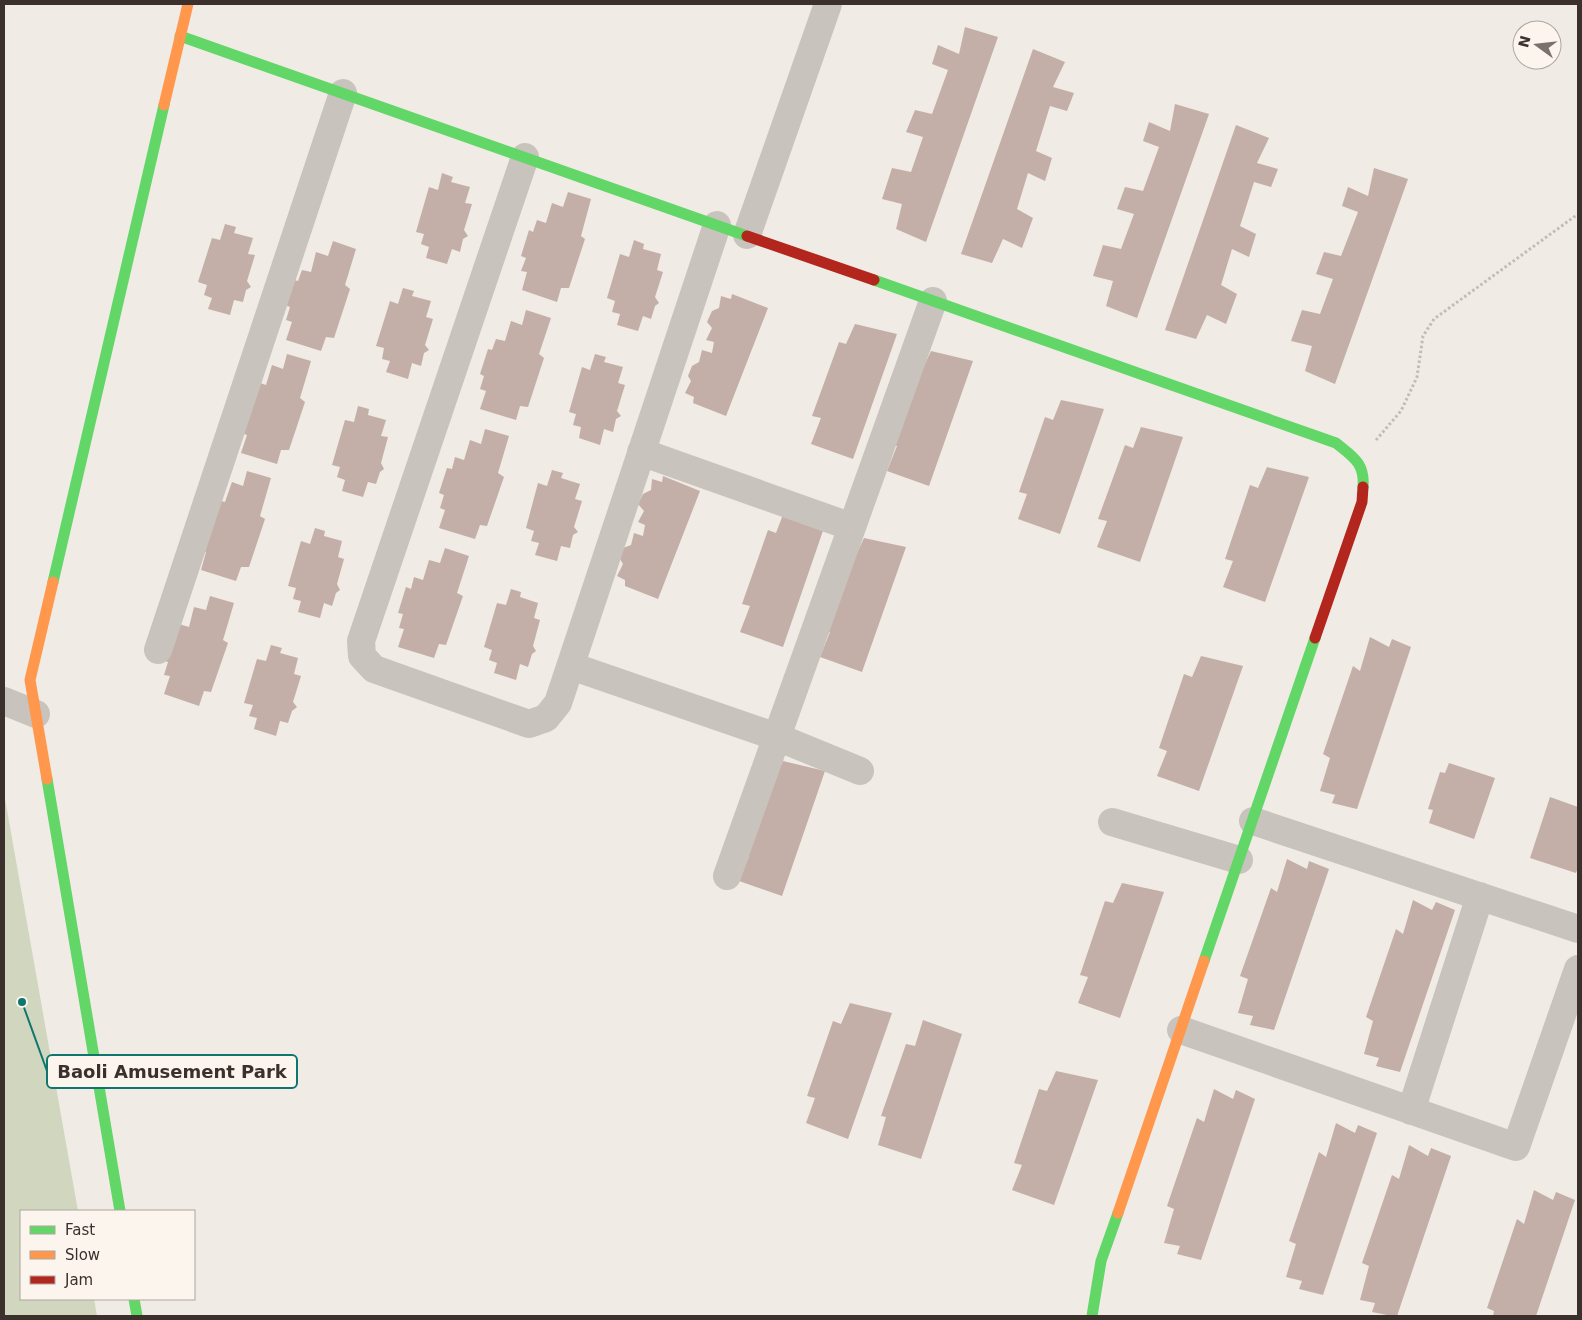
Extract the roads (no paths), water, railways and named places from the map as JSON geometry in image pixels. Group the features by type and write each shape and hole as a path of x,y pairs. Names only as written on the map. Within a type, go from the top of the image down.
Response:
{"street":[{"path":"120,1210 30,680 188,4"},
{"path":"747,235 828,4"},
{"path":"180,36 1336,443 1358,461 1364,477 1362,502 1101,1261 1092,1316"},
{"path":"158,650 343,93"},
{"path":"525,157 361,641 362,656 374,669 529,724 546,718 558,703 717,225"},
{"path":"727,876 933,301"},
{"path":"641,452 852,527"},
{"path":"571,666 777,737 860,771"},
{"path":"4,701 36,714"},
{"path":"1252,821 1578,929"},
{"path":"1112,822 1239,860"},
{"path":"1411,1111 1480,896"},
{"path":"1181,1030 1516,1148 1578,969"},
{"path":"134,1300 137,1316"}],"place":[{"name":"Baoli Amusement Park","path":"22,1002"}]}
